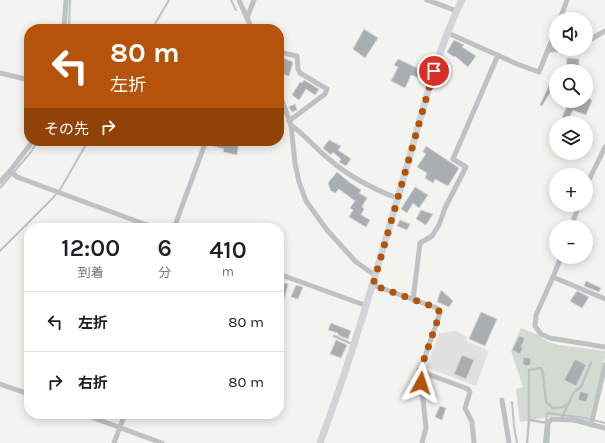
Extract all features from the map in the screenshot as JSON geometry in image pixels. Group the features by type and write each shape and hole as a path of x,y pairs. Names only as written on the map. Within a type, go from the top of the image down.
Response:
{"street":[{"path":"64,24 66,0"},
{"path":"238,0 250,24"},
{"path":"247,18 254,0"},
{"path":"427,0 456,11"},
{"path":"320,443 341,387 367,306 434,71 456,11 462,0"},
{"path":"563,12 567,0"},
{"path":"593,38 605,31"},
{"path":"448,33 539,72 549,50"},
{"path":"284,53 297,56 298,69 300,73 327,89 325,94 290,123"},
{"path":"413,300 420,243 432,236 439,225 445,208 466,167 452,159 498,55"},
{"path":"0,73 24,79"},
{"path":"284,108 290,123 299,182 306,201 327,230 356,262 375,275"},
{"path":"290,123 330,160 351,175 378,191 398,198"},
{"path":"0,182 29,146"},
{"path":"176,223 204,146"},
{"path":"593,172 605,147"},
{"path":"10,171 18,177 142,223"},
{"path":"558,264 536,315 535,326 541,334 550,338 605,347"},
{"path":"284,276 367,306"},
{"path":"553,277 605,299"},
{"path":"373,285 437,308 440,313 420,371 426,428 422,443"},
{"path":"591,425 605,365"},
{"path":"422,367 425,373 468,389 470,392 465,408 472,422 474,443"},
{"path":"0,384 24,392"},
{"path":"502,400 509,443"},
{"path":"96,419 162,443"},
{"path":"114,443 123,419"},
{"path":"547,443 548,423 552,419 574,420 605,428"}],"lane":[{"path":"334,336 354,344"},
{"path":"560,419 574,392 581,387 590,363"},
{"path":"527,443 530,370 541,368 543,373 546,402 553,408 563,407 569,403"},
{"path":"529,420 548,423"}],"shaded area":[{"path":"521,328 538,335 548,342 559,345 605,351 605,357 589,421 555,416 520,422 516,389 523,387 511,351"},
{"path":"457,331 467,337 467,341 489,351 476,386 426,367 439,333"}],"building":[{"path":"364,29 378,38 365,58 353,49"},
{"path":"454,40 464,45 462,47 476,56 468,67 455,56 454,57 447,52"},
{"path":"284,58 293,62 289,76 284,74"},
{"path":"567,58 579,59 579,64 566,64"},
{"path":"398,59 428,73 426,80 411,75 405,88 391,81 398,67 394,65"},
{"path":"304,80 319,89 315,95 306,89 299,100 292,95 300,82 302,83"},
{"path":"549,85 549,94 542,106 540,105"},
{"path":"295,104 297,110 292,112 289,107"},
{"path":"566,108 589,108 586,115 573,110 570,116 563,116"},
{"path":"329,140 341,146 338,150 351,159 346,166 339,162 341,159 333,152 331,155 323,148"},
{"path":"214,146 238,146 237,155 223,152 224,149"},
{"path":"426,146 459,168 448,186 435,179 433,183 425,178 427,173 417,167 426,154 423,152"},
{"path":"337,172 361,190 359,193 367,198 362,207 364,209 361,215 370,220 366,227 349,217 353,210 350,208 355,201 339,189 335,193 331,191 328,183"},
{"path":"415,187 428,195 419,208 413,203 407,213 401,209"},
{"path":"421,210 433,214 426,225 416,219"},
{"path":"400,220 410,224 407,230 397,226"},
{"path":"586,281 601,288 599,292 584,286"},
{"path":"284,283 288,284 284,299"},
{"path":"296,285 303,287 298,299 291,297"},
{"path":"441,290 453,301 449,307 437,302"},
{"path":"577,291 589,297 582,308 570,301"},
{"path":"481,312 497,319 485,346 469,339"},
{"path":"331,323 351,331 348,339 338,335 338,333 328,330"},
{"path":"519,336 525,338 520,354 512,350"},
{"path":"336,340 347,345 341,358 330,354"},
{"path":"462,355 474,360 466,379 454,374"},
{"path":"523,357 530,358 530,365 526,366 523,364"},
{"path":"575,359 586,365 576,386 564,380"},
{"path":"580,391 589,394 586,402 578,400"},
{"path":"440,406 446,408 442,420 435,417"}],"waterway":[{"path":"69,24 70,0"},
{"path":"155,24 169,0"},
{"path":"231,0 236,10"},
{"path":"0,188 35,146"},
{"path":"28,223 61,188 85,146"},
{"path":"0,251 24,227"},
{"path":"512,402 517,443"},
{"path":"544,443 547,413 585,418 605,423"}],"route":[{"path":"421,383 420,371 440,313 437,308 373,285 434,71"}]}
